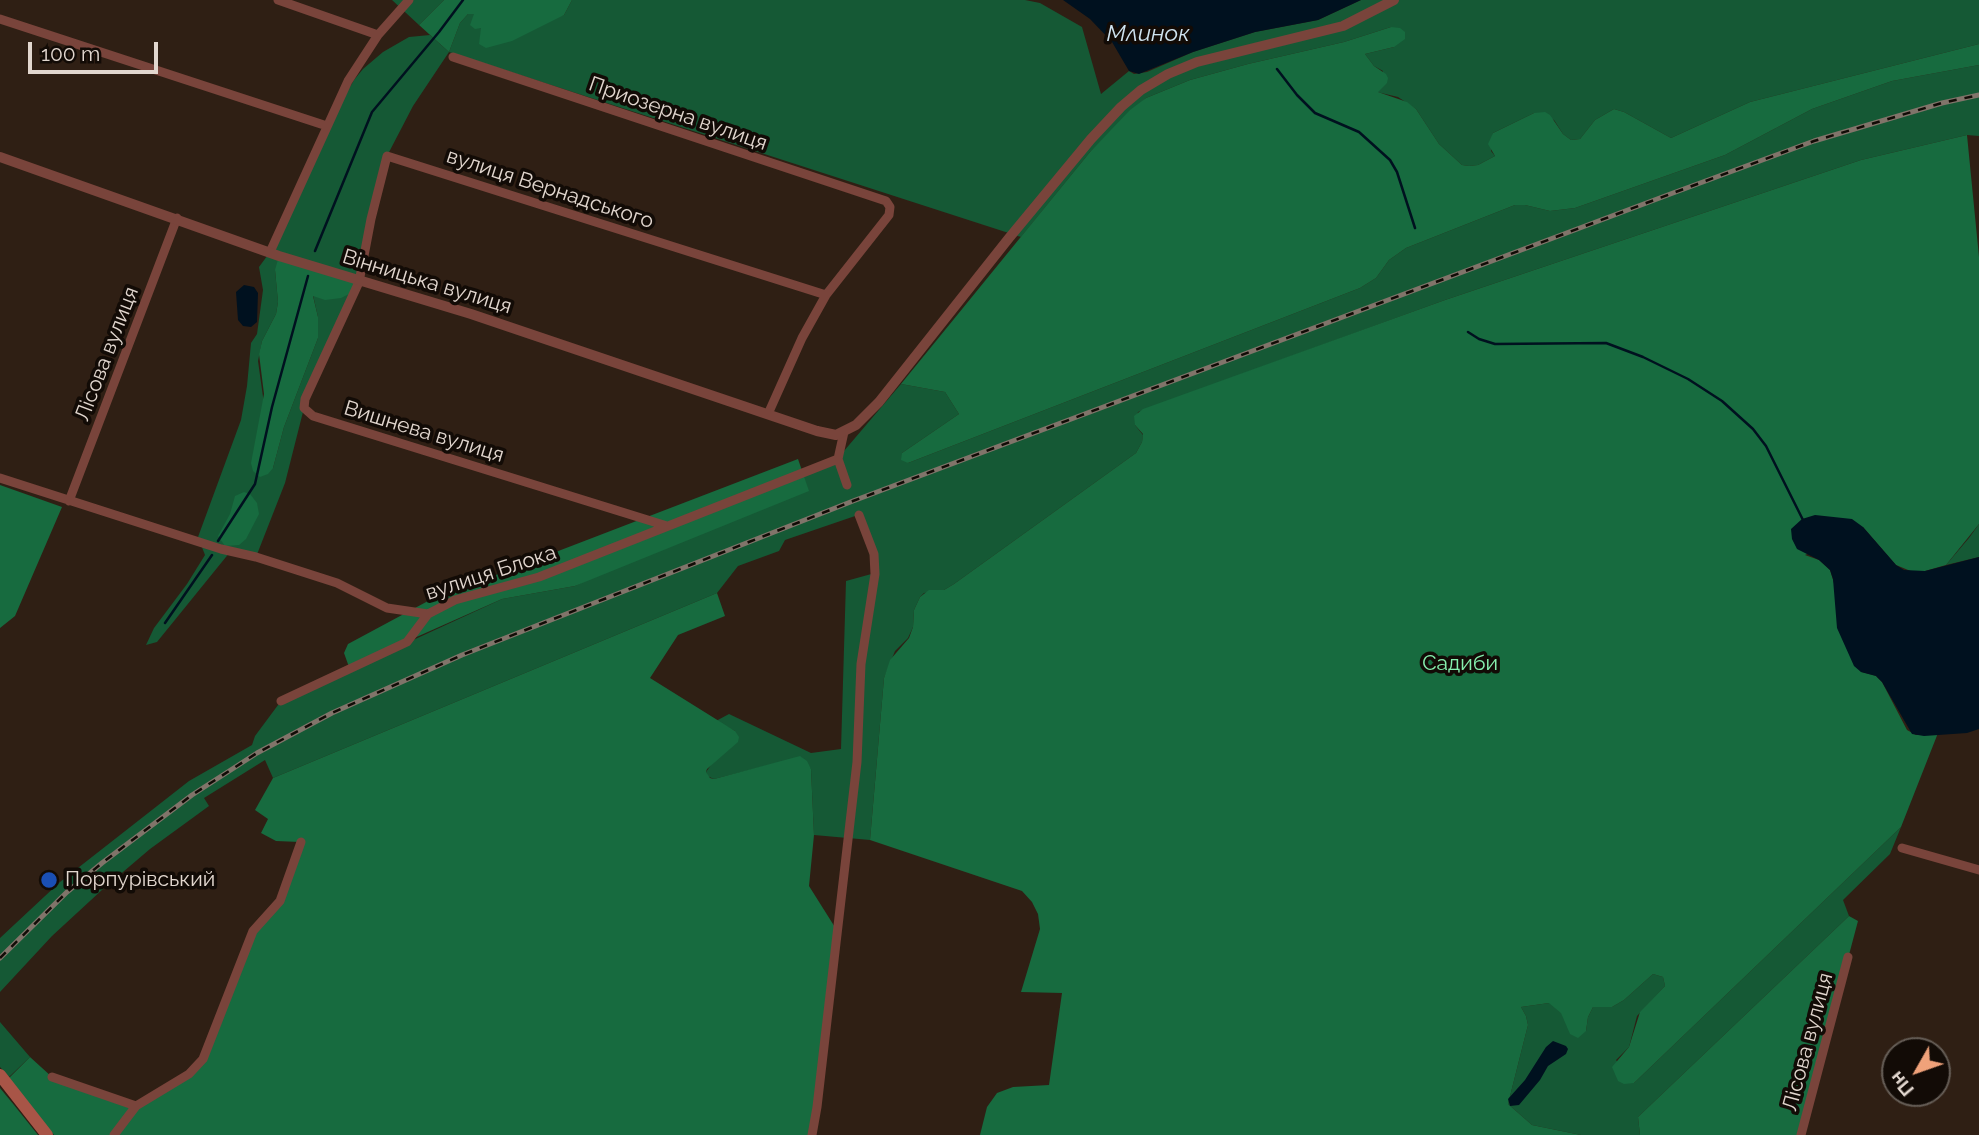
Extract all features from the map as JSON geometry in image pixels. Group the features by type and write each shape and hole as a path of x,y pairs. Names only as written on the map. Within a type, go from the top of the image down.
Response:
{"main road":[{"path":"0,1075 47,1135"}],"street":[{"path":"278,0 377,34"},
{"path":"270,252 348,81 377,34 409,0"},
{"path":"848,485 838,458 844,432 879,402 1017,228 1091,139 1131,98 1151,83 1183,68 1234,52 1333,30 1394,0"},
{"path":"0,19 327,126"},
{"name":"Приозерна вулиця","path":"453,57 886,201 890,207 889,215 826,295"},
{"name":"вулиця Вернадського","path":"359,282 387,156 826,295"},
{"name":"Вінницька вулиця","path":"0,157 359,282 471,314 830,435 844,432"},
{"name":"Лісова вулиця","path":"69,501 177,218"},
{"name":"Вишнева вулиця","path":"359,282 305,399 304,408 313,416 667,526"},
{"path":"768,414 802,338 826,295"},
{"name":"вулиця Блока","path":"0,478 337,583 387,608 428,614 454,600 539,577 838,458"},
{"path":"812,1135 819,1095 857,762 860,664 875,574 874,554 859,515"},
{"path":"281,701 407,642 428,614"},
{"path":"114,1135 136,1105 189,1074 203,1059 253,931 279,901 301,842"},
{"path":"1902,848 1979,870"},
{"name":"Лісова вулиця","path":"1801,1135 1848,957"},
{"path":"51,1077 136,1105"}],"green space":[{"path":"392,0 444,0 419,25"},
{"path":"444,0 572,0 564,15 512,41 486,48 479,44 481,28 475,29 470,25 474,14 468,14 460,23 449,52 419,25"},
{"path":"572,0 1025,0 1040,3 1082,27 1101,94 1129,71 1134,74 1147,72 1193,52 1255,32 1318,20 1361,0 1979,0 1979,44 1750,102 1671,138 1614,109 1595,120 1580,139 1571,140 1563,134 1554,120 1534,113 1493,133 1491,151 1495,156 1478,165 1469,166 1462,165 1439,144 1416,109 1398,97 1377,92 1383,71 1374,66 1365,54 1394,47 1391,27 1344,42 1190,80 1146,98 1090,152 1021,237 449,52 460,23 468,14 474,14 481,28 564,15"},
{"path":"1391,27 1405,32 1405,39 1394,47 1365,54 1388,78 1378,92 1407,102 1416,109 1439,144 1462,165 1469,166 1478,165 1495,156 1488,144 1493,133 1534,113 1545,112 1550,115 1563,134 1571,140 1580,139 1595,120 1614,109 1671,138 1750,102 1979,44 1979,65 1892,81 1812,109 1725,155 1575,208 1550,211 1515,205 1406,248 1389,260 1376,278 1360,288 908,463 901,460 902,453 959,414 945,392 901,384 1090,152 1130,110 1146,98 1190,80 1344,42"},
{"path":"430,35 449,52 413,106 387,156 359,282 304,408 285,483 256,557 230,552 157,642 146,645 154,628 205,555 198,537 241,420 251,343 257,334 263,290 259,267 270,252 326,128 354,80 383,52 409,37","holes":["275,270 313,295 318,317 318,338 284,427 273,468 258,361 262,341 276,314 278,302"]},
{"path":"1979,65 1979,136 1967,135 1861,160 1445,300 1138,412 1135,425 1143,435 1136,453 954,584 944,590 924,593 920,597 914,610 913,627 908,638 895,651 884,678 870,840 814,835 811,769 801,757 714,779 707,776 706,772 735,731 716,721 729,714 811,753 841,749 846,581 875,573 858,515 785,540 779,551 738,566 717,593 273,778 265,760 204,798 209,806 150,849 103,889 52,936 0,992 0,938 60,882 189,781 252,745 255,736 281,701 502,599 575,586 800,474 838,458 901,384 945,392 959,414 902,453 908,463 1360,288 1376,278 1389,260 1406,248 1515,205 1550,211 1575,208 1725,155 1812,109 1892,81"},
{"name":"Садиби","path":"1967,135 1979,257 1979,524 1946,565 1925,571 1913,572 1896,565 1863,527 1805,555 1819,560 1830,570 1861,672 1876,676 1882,682 1907,730 1916,735 1938,733 1901,827 1634,1083 1624,1084 1618,1081 1612,1067 1629,1047 1640,1012 1665,986 1663,977 1653,974 1612,1007 1593,1007 1586,1031 1578,1038 1570,1034 1561,1013 1549,1003 1521,1007 1528,1025 1508,1104 1532,1125 1581,1135 980,1135 987,1107 997,1093 1013,1087 1049,1085 1062,993 1021,992 1040,929 1038,914 1022,891 870,840 884,678 890,660 909,638 914,610 920,597 929,590 944,590 954,584 1136,453 1143,434 1135,425 1134,416 1143,409 1445,300 1861,160"},
{"path":"279,256 359,282 349,294 341,298 325,300 313,296 318,317 318,338 284,427 273,468 260,477 253,471 251,463 264,394 259,354 262,341 276,314 278,302 275,270"},
{"path":"798,459 809,491 575,586 502,599 349,667 344,653 348,644 428,601"},
{"path":"0,485 62,507 15,616 0,628"},
{"path":"244,492 250,494 257,503 259,514 246,539 239,545 225,546 218,536 230,514 235,496"},
{"path":"1979,524 1979,557 1946,565 1969,538"},
{"path":"717,593 725,616 678,635 650,678 735,731 739,737 738,742 707,769 710,778 800,756 807,761 811,769 814,835 809,886 838,932 812,1135 54,1135 9,1078 30,1057 52,1077 136,1105 196,1068 253,931 275,907 300,842 276,841 261,833 268,819 255,810 273,778"},
{"path":"1849,657 1861,672 1876,676 1658,949 1579,1019 1586,1031 1593,1007 1612,1007 1653,974 1663,977 1665,986 1637,1016 1629,1047 1616,1060 1634,1083 1901,827 1890,854 1843,900 1849,916 1638,1117 1640,1135 1581,1135 1532,1125 1508,1104 1528,1025 1521,1007 1549,1003"},
{"path":"1849,916 1858,921 1801,1135 1640,1135 1638,1117"},
{"path":"0,1022 30,1057 9,1077 0,1067"},
{"path":"0,1088 14,1105 38,1135 0,1135"}],"water":[{"name":"Млинок","path":"1063,0 1361,0 1318,20 1255,32 1193,52 1139,74 1129,71 1112,42 1090,19"},
{"path":"244,285 254,287 258,293 257,322 251,327 243,326 238,320 236,292"},
{"path":"1815,515 1852,519 1904,570 1925,571 1979,557 1979,729 1967,733 1924,736 1912,734 1882,682 1876,676 1861,672 1854,666 1837,628 1830,570 1819,560 1797,549 1792,539 1791,529 1802,519"},
{"path":"1553,1041 1566,1046 1566,1054 1548,1066 1519,1105 1510,1106 1508,1099"}],"waterway":[{"path":"315,251 372,112 463,0"},
{"path":"1277,69 1315,113 1359,132 1390,160 1397,172 1415,228"},
{"path":"218,541 255,484 272,407 308,276"},
{"path":"1468,332 1495,344 1606,343 1688,379 1722,401 1753,429 1766,446 1803,520"},
{"path":"165,623 212,555"}],"railway":[{"path":"0,958 67,892 192,795 257,753 332,713 462,655 853,501 1673,193 1814,141 1942,103 1979,95"}],"place":[{"name":"Порпурівський","path":"49,880"}]}
